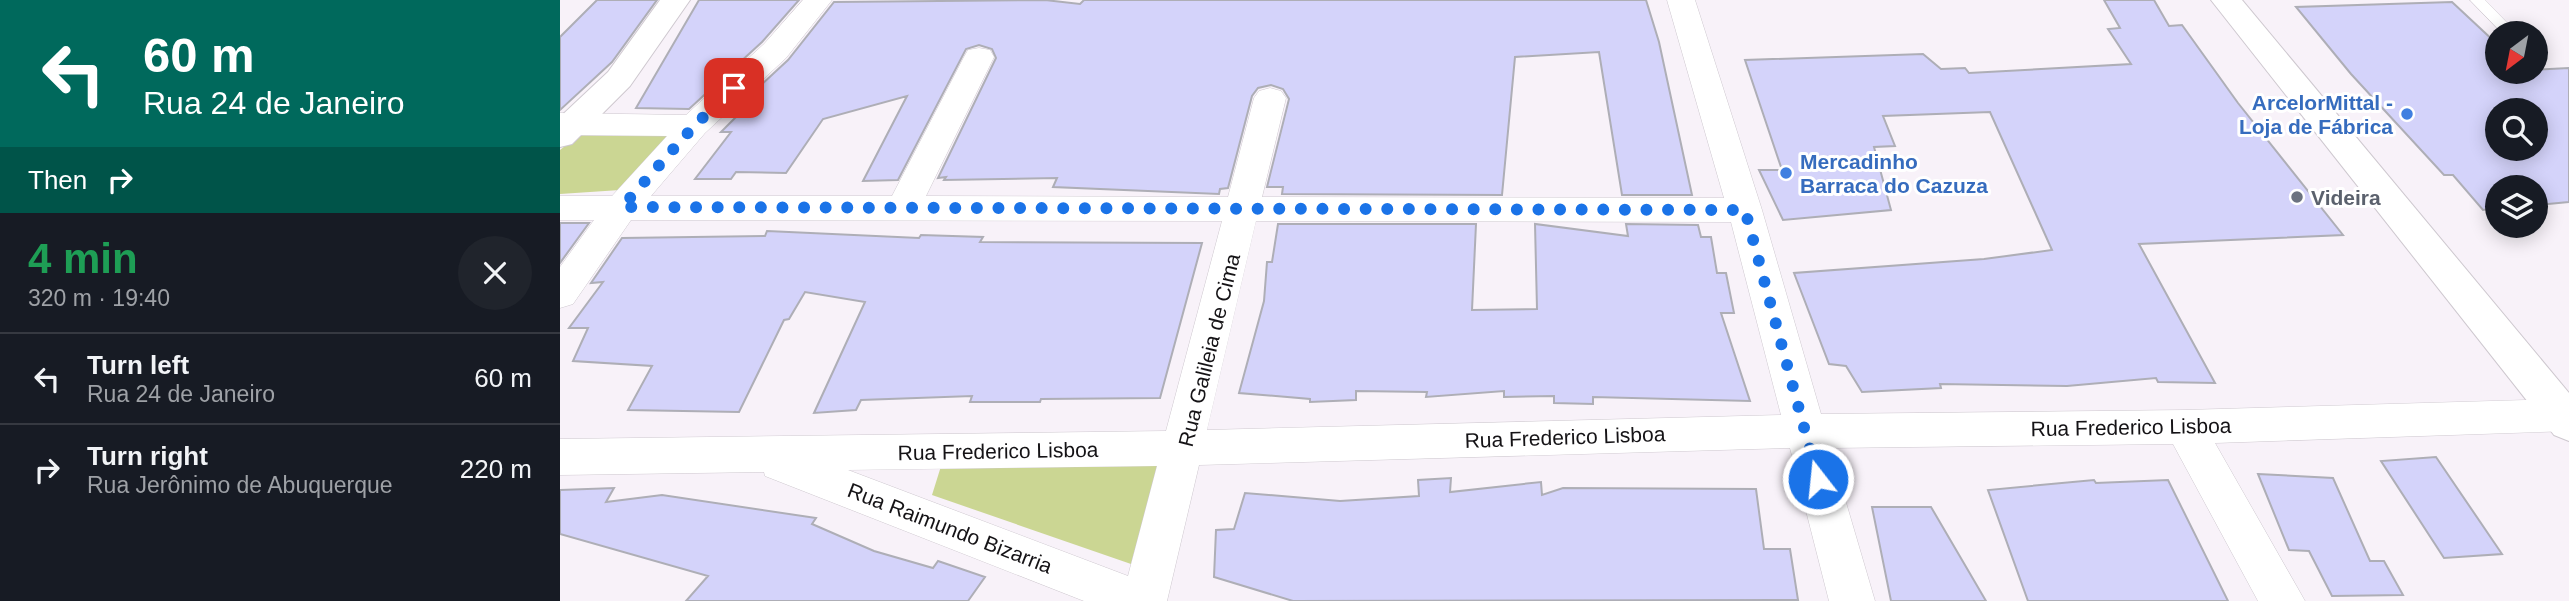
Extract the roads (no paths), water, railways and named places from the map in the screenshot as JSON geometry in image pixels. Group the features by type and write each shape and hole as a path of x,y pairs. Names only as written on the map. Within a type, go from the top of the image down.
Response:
{"main road":[{"path":"565,128 619,79 675,0"},
{"path":"2226,0 2567,419"}],"street":[{"path":"560,295 622,207 694,126 775,51 818,0"},
{"path":"1681,0 1745,210 1852,601"},
{"path":"902,208 979,57"},
{"name":"Rua Galileia de Cima","path":"1144,601 1245,209 1270,99"},
{"path":"565,128 694,126"},
{"path":"560,208 1745,210"},
{"name":"Rua Frederico Lisboa","path":"560,457 1185,448 1804,431 2567,419"},
{"path":"2185,427 2282,601"},
{"name":"Rua Raimundo Bizarria","path":"761,456 1138,601"}],"lane":[{"path":"2477,0 2498,21"}],"place":[{"name":"ArcelorMittal - Loja de Fábrica","path":"2407,114"},
{"name":"Mercadinho Barraca do Cazuza","path":"1786,173"},
{"name":"Videira","path":"2297,197"}]}
